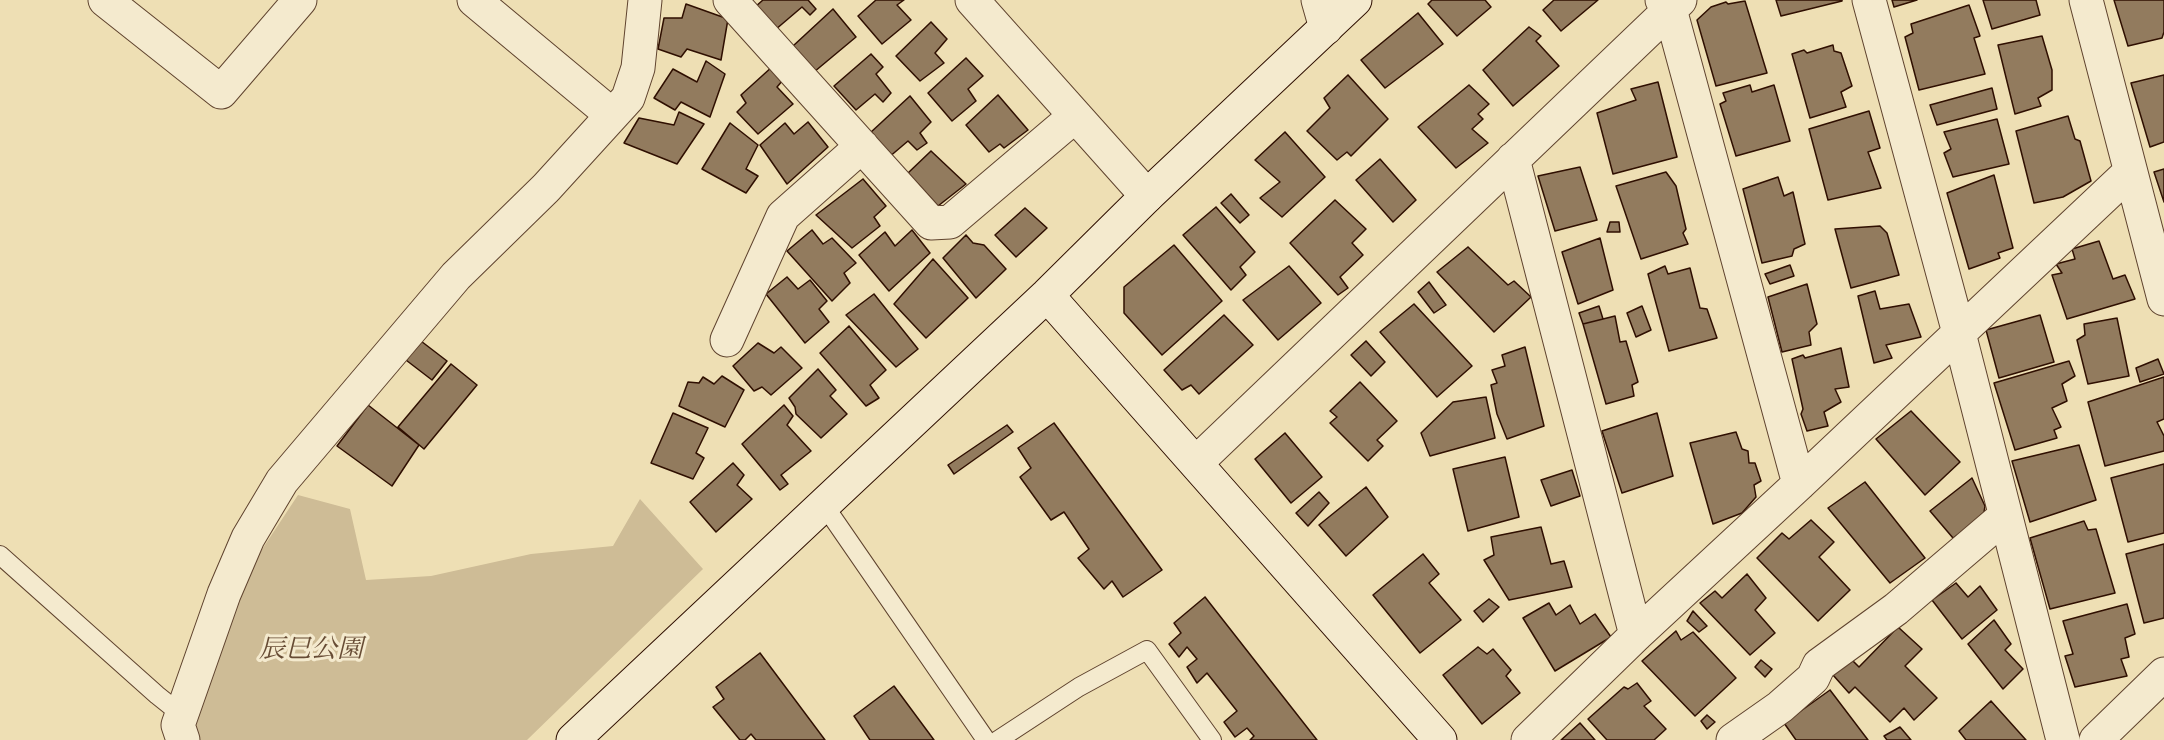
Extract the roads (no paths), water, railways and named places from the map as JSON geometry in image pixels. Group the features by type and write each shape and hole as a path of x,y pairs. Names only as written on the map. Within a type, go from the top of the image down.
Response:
{"street":[{"path":"105,0 221,92 300,0"},
{"path":"474,0 612,115"},
{"path":"182,727 224,594 248,538 282,481 456,276 546,188 628,98 638,68 645,0"},
{"path":"730,0 931,223 950,222 1075,116"},
{"path":"972,0 1147,196"},
{"path":"573,740 1047,295 1147,196 1322,14 1354,0"},
{"path":"1869,0 1959,333 2063,740"},
{"path":"2086,0 2164,299"},
{"path":"1197,462 1513,159 1671,3 1799,484"},
{"path":"727,340 783,216 862,146"},
{"path":"1513,159 1636,635"},
{"path":"1528,740 1636,635 2130,172"},
{"path":"1047,295 1197,462 1440,740"},
{"path":"1733,740 1780,707 1813,678 1819,665 1896,609 2006,516"},
{"path":"2096,740 2164,674"}],"lane":[{"path":"824,505 986,740"},
{"path":"0,555 157,695 182,727"},
{"path":"998,740 1079,687 1147,650 1212,740"}],"park label":[{"name":"辰巳公園","path":"311,651"}]}
